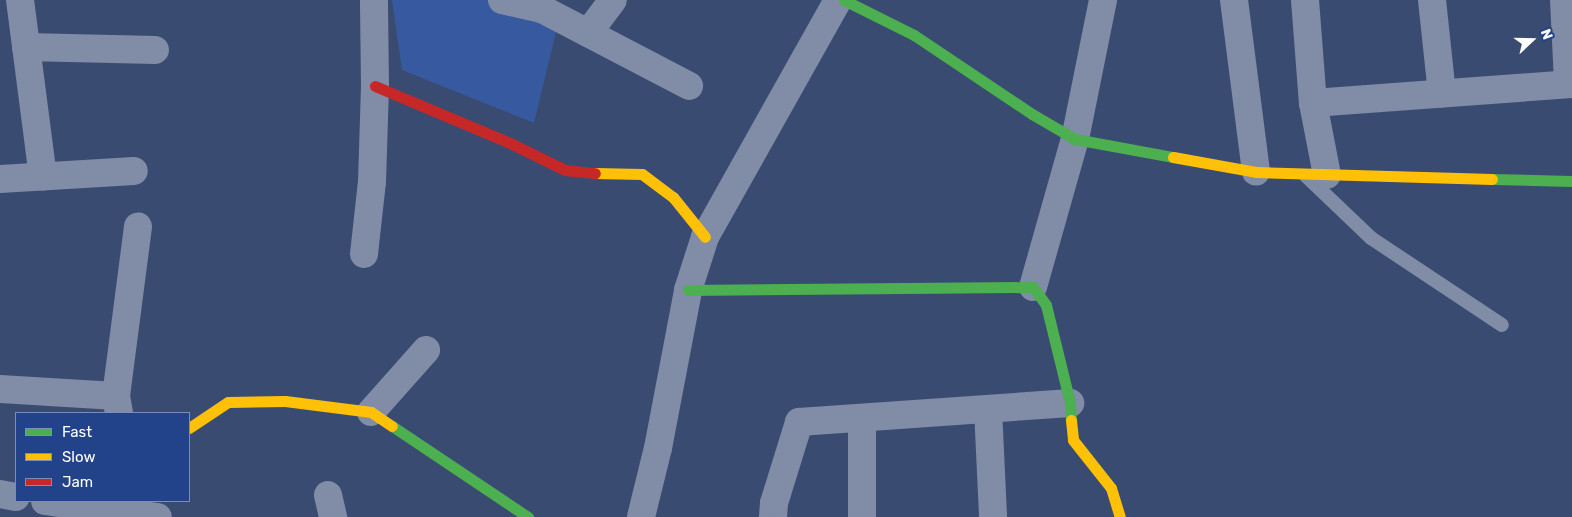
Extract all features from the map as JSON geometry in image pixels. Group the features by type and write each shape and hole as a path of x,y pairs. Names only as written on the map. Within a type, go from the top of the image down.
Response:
{"street":[{"path":"20,0 43,177"},
{"path":"364,254 372,182 375,86 374,0"},
{"path":"502,0 542,9 689,86"},
{"path":"588,33 612,0"},
{"path":"641,517 658,448 688,290 704,237 838,0"},
{"path":"844,0 914,35 1032,114 1075,139 1256,172 1572,181"},
{"path":"1033,286 1075,139 1103,0"},
{"path":"1234,0 1256,172"},
{"path":"1305,0 1313,103 1315,174"},
{"path":"1432,0 1442,93"},
{"path":"1313,103 1570,84 1564,0"},
{"path":"26,47 155,50"},
{"path":"375,86 512,144 565,170 609,175 642,174 673,197 704,237"},
{"path":"0,180 134,171"},
{"path":"0,389 117,405 138,226"},
{"path":"688,290 1033,286"},
{"path":"1033,286 1046,305 1070,403 1073,440 1111,488 1120,517"},
{"path":"371,412 426,350"},
{"path":"190,427 228,402 285,401 371,412 528,517"},
{"path":"773,517 774,503 799,422 1070,403"},
{"path":"988,409 994,517"},
{"path":"862,418 862,517"},
{"path":"0,494 15,497"},
{"path":"61,502 110,505 158,517"}],"lane":[{"path":"1315,174 1371,238 1502,325"}],"shaded area":[{"path":"392,0 541,0 560,15 534,123 402,70"}],"traffic: fast":[{"path":"844,0 914,35 1032,114 1075,139 1173,157"},
{"path":"1492,179 1572,181"},
{"path":"688,290 1033,287 1046,305 1070,403 1071,420"},
{"path":"392,426 528,517"}],"traffic: slow":[{"path":"1173,157 1256,172 1492,179"},
{"path":"595,173 642,174 673,197 705,237"},
{"path":"190,427 228,402 285,401 371,412 392,426"},
{"path":"1071,420 1073,440 1111,488 1120,517"}],"traffic: jam":[{"path":"375,86 512,144 565,170 595,173"}]}
